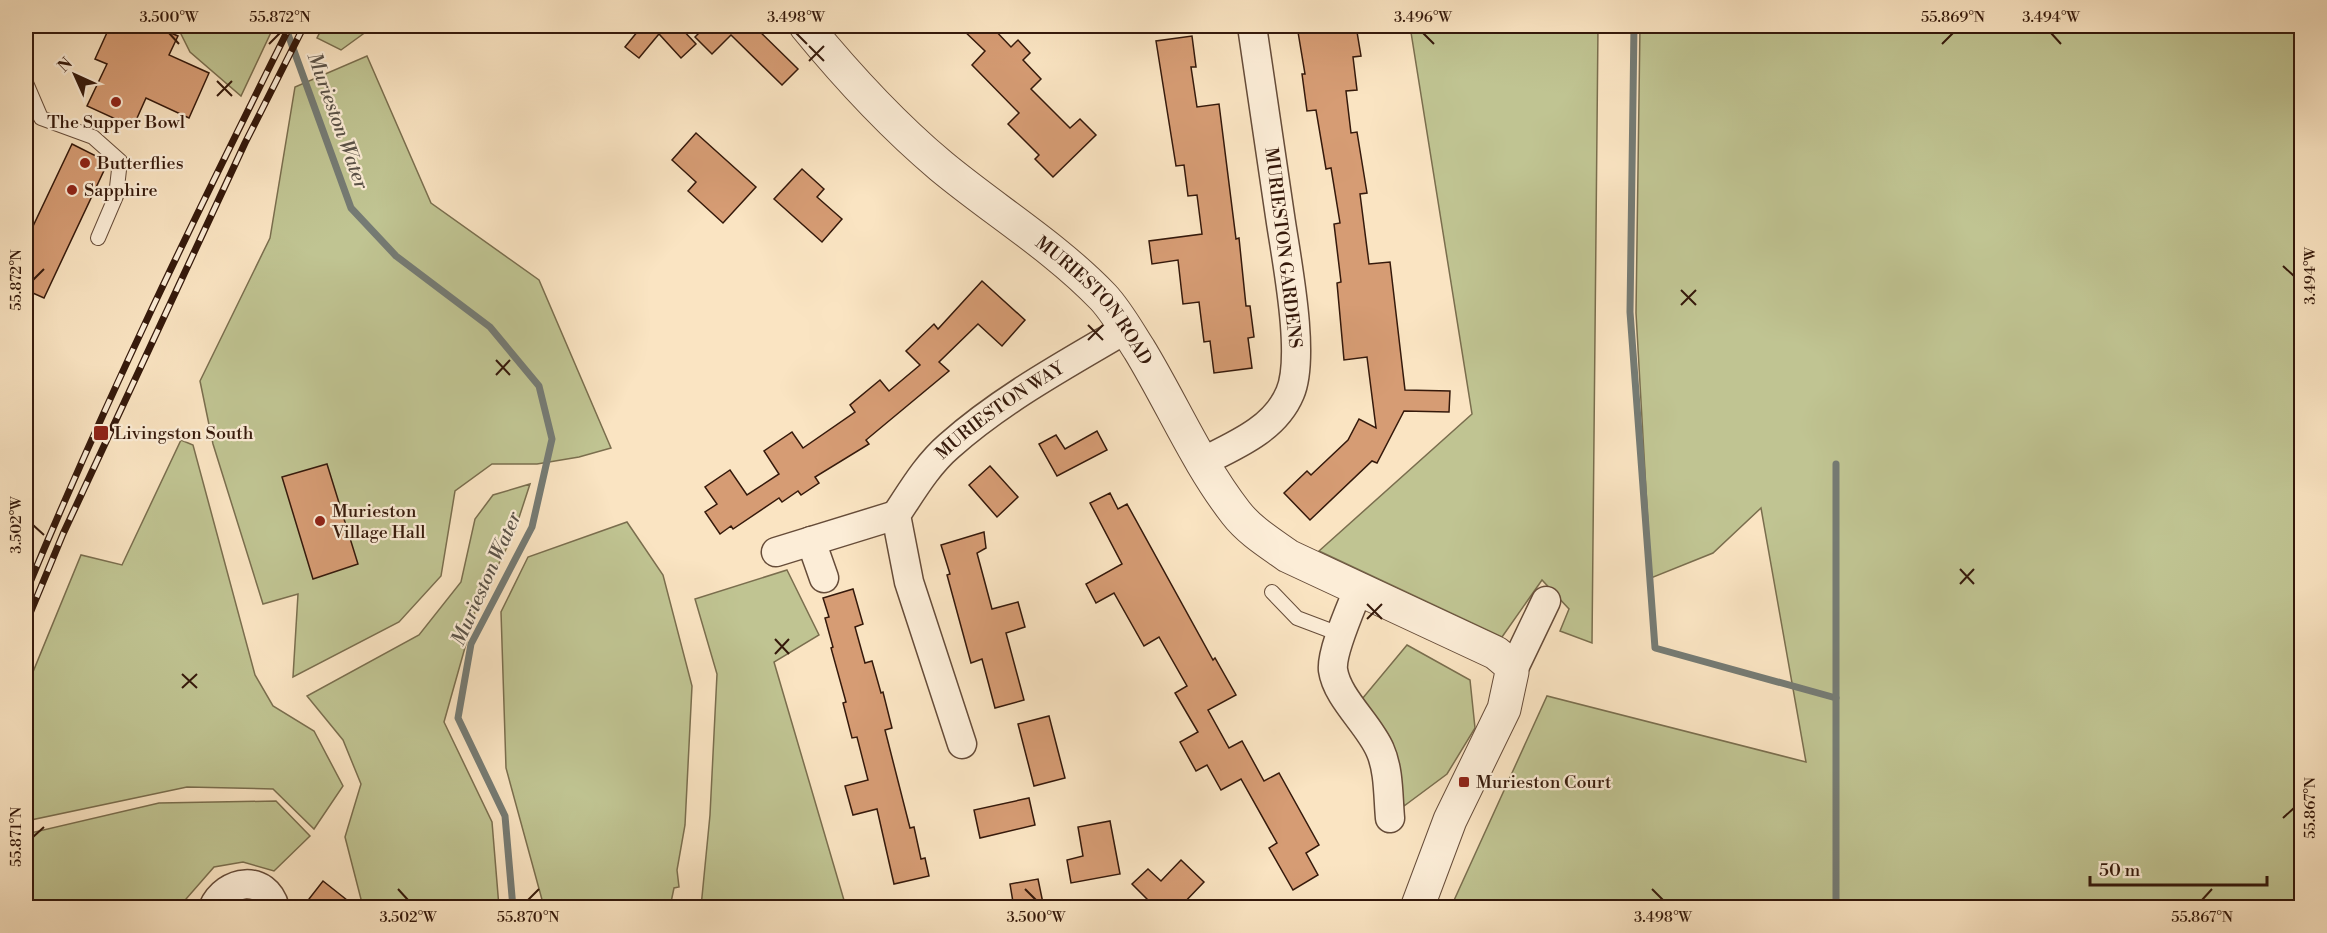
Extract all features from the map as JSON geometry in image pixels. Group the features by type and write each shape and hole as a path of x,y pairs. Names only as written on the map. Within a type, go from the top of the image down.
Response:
{"street":[{"name":"MURIESTON ROAD","path":"806,26 841,70 939,165 1074,269 1104,299 1126,329 1161,386 1202,462 1237,513 1258,535 1288,556 1496,653 1508,663 1512,672"},
{"name":"MURIESTON GARDENS","path":"1202,462 1245,440 1275,418 1290,392 1297,364 1290,284 1252,26"},
{"name":"MURIESTON WAY","path":"896,515 922,475 948,447 1017,394 1126,329"},
{"path":"776,552 896,515 909,582 962,744"},
{"path":"811,541 824,578"},
{"path":"1358,590 1336,652 1333,670 1341,689 1379,748 1385,765 1390,818"},
{"path":"1417,908 1450,820 1504,710 1512,672 1546,601"},
{"path":"213,908 217,898 225,890 235,885 248,884 264,891 275,908"}],"lane":[{"path":"26,83 41,118 93,137 120,161 116,196 98,238"},
{"path":"1272,592 1297,618 1342,635"}],"green space":[{"path":"177,26 274,26 241,96 190,52"},
{"path":"323,26 374,26 341,50 317,38"},
{"path":"1410,26 1598,26 1592,643 1560,631 1569,609 1542,580 1502,637 1319,551 1472,414"},
{"path":"1640,26 2301,26 2301,907 1451,907 1547,696 1806,762 1761,508 1713,553 1651,578 1636,313"},
{"path":"367,56 431,203 539,280 611,448 579,457 537,464 492,464 455,491 441,576 399,622 293,677 298,594 263,604 213,444 200,381 270,238 295,87"},
{"path":"181,440 193,445 255,675 273,706 314,731 343,786 314,829 273,789 187,787 26,821 26,689 81,555 122,565"},
{"path":"530,484 514,533 475,612 444,722 492,822 499,907 363,907 345,837 361,784 343,740 307,696 419,635 461,582 475,519 493,495"},
{"path":"627,522 663,575 692,686 685,825 677,870 679,887 674,888 670,907 544,907 506,768 501,612 528,557"},
{"path":"787,570 819,635 774,662 846,907 701,907 710,815 717,674 695,599"},
{"path":"1407,645 1470,680 1475,728 1447,774 1404,806 1388,741 1362,699"},
{"path":"276,801 310,836 274,871 243,862 214,867 186,899 185,907 26,907 26,834 159,803"}],"building":[{"path":"110,26 154,26 178,36 169,55 209,73 189,118 146,98 133,127 87,106 107,64 95,59"},
{"path":"642,26 679,26 696,44 681,58 659,34 639,58 625,47"},
{"path":"706,26 754,26 798,69 782,85 731,35 712,54 695,37"},
{"path":"959,26 991,26 1011,47 1018,40 1030,53 1023,60 1041,79 1031,89 1070,128 1080,119 1096,135 1053,177 1035,159 1039,155 1008,124 1019,113 972,65 985,51"},
{"path":"1297,26 1356,26 1361,56 1353,57 1357,90 1346,91 1351,133 1357,132 1367,193 1360,194 1369,264 1390,262 1405,390 1450,391 1449,412 1404,411 1377,463 1372,461 1310,520 1284,493 1307,471 1311,475 1348,440 1359,419 1376,428 1367,357 1344,360 1337,283 1341,282 1334,224 1340,223 1331,168 1326,169 1316,110 1307,111 1302,74 1305,74"},
{"path":"1192,36 1196,67 1191,67 1197,107 1219,104 1236,239 1239,238 1246,306 1250,306 1254,337 1248,338 1252,368 1214,373 1210,341 1204,342 1199,302 1183,304 1178,260 1152,264 1149,241 1202,234 1197,195 1188,196 1184,165 1176,166 1156,41"},
{"path":"696,133 756,187 723,223 688,191 696,182 672,160"},
{"path":"72,144 108,162 44,298 26,290 26,241"},
{"path":"802,169 824,189 817,197 842,219 822,242 774,199"},
{"path":"982,281 1025,320 1002,346 978,324 939,362 949,371 866,440 869,444 815,477 819,483 801,495 798,491 782,502 779,498 733,529 731,526 720,534 705,512 717,504 705,487 730,470 747,495 779,474 764,451 792,432 803,448 855,412 850,405 880,380 889,391 920,365 906,351 934,324 938,329"},
{"path":"1097,431 1107,450 1057,476 1039,444 1056,435 1065,449"},
{"name":"Murieston Village Hall","path":"327,464 358,564 313,579 282,477"},
{"path":"990,466 1018,497 997,517 969,485"},
{"path":"1110,493 1118,509 1127,504 1213,660 1215,658 1236,695 1208,710 1229,748 1242,741 1264,781 1279,773 1319,845 1306,853 1318,875 1293,890 1269,848 1277,843 1241,779 1221,790 1207,765 1196,771 1180,742 1198,732 1175,693 1187,686 1159,637 1144,646 1114,593 1096,603 1086,584 1122,564 1090,503"},
{"path":"984,532 986,548 977,553 992,609 1018,602 1025,627 1006,633 1024,700 995,708 982,659 971,663 941,545"},
{"path":"853,589 863,624 855,627 865,663 872,661 881,693 883,692 892,728 885,730 910,828 914,827 921,859 925,858 929,876 894,884 877,809 853,815 845,786 868,780 857,737 852,738 843,703 846,702 831,648 833,647 825,618 829,617 823,598"},
{"path":"1049,716 1065,778 1034,786 1018,724"},
{"path":"1029,798 1035,825 980,838 974,810"},
{"path":"1110,821 1120,874 1071,883 1067,860 1083,856 1078,827"},
{"path":"1181,860 1204,882 1179,908 1156,908 1132,884 1148,869 1161,881"},
{"path":"1038,879 1044,908 1014,908 1010,884"},
{"path":"323,881 357,908 302,908"}],"waterway":[{"name":"Murieston Water","path":"285,26 351,208 396,256 490,327 539,386 552,439 532,527 471,644 458,718 505,816 513,908"},
{"path":"1634,26 1630,312 1655,648 1836,698"},
{"path":"1836,464 1836,908"}],"railway":[{"path":"26,592 56,520 153,306 290,26"},
{"path":"26,623 63,534 245,143 304,26"}],"place":[{"name":"The Supper Bowl","path":"116,102"},
{"name":"Butterflies","path":"85,163"},
{"name":"Sapphire","path":"72,190"},
{"name":"Livingston South","path":"101,433"},
{"name":"Murieston Village Hall","path":"320,521"},
{"name":"Murieston Court","path":"1464,782"}]}
